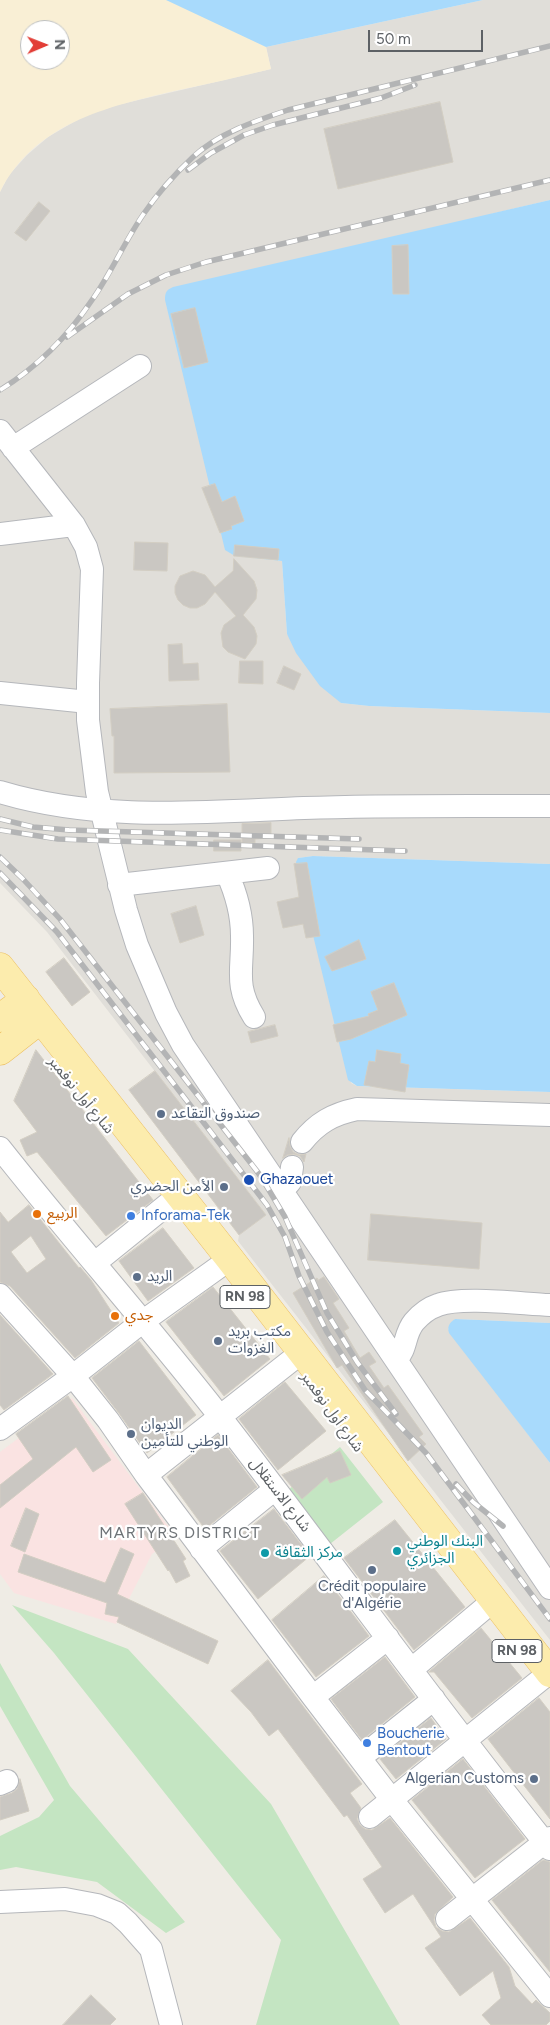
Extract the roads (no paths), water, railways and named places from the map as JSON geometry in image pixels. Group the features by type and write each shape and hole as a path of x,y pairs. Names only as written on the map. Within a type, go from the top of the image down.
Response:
{"main road":[{"name":"RN 98","path":"0,967 18,1011"},
{"path":"0,1051 18,1011"},
{"name":"شارع أول نوفمبر","path":"18,1011 168,1204 225,1262"},
{"name":"شارع أول نوفمبر","path":"18,1011 225,1262 547,1680"}],"street":[{"path":"140,366 7,440 74,525 86,547 92,569 88,702 92,756 102,812 119,885 136,945 166,1012 184,1045 550,1588"},
{"path":"0,534 74,525"},
{"path":"0,693 88,702"},
{"path":"0,792 40,802 102,812 166,814 356,806 550,806"},
{"path":"119,885 268,868"},
{"path":"227,872 242,920 240,980 247,1006 254,1018"},
{"path":"302,1142 318,1125 329,1118 357,1109 550,1115"},
{"name":"شارع الاستقلال","path":"3,1157 95,1264 219,1416 466,1741 548,1843"},
{"path":"282,1191 290,1182 292,1167"},
{"path":"95,1264 168,1204"},
{"path":"0,1429 225,1262"},
{"path":"0,1294 73,1376 108,1420 201,1549 392,1800 550,1996"},
{"path":"396,1360 402,1354 407,1332 413,1323 425,1312 439,1304 461,1301 550,1305"},
{"path":"146,1475 298,1356"},
{"path":"201,1549 275,1489"},
{"path":"412,1669 488,1605"},
{"path":"313,1697 388,1638"},
{"path":"370,1817 547,1680"},
{"path":"360,1758 434,1699"},
{"path":"447,1919 472,1898 548,1843"},
{"path":"0,1902 65,1899 97,1905 117,1913 128,1922 151,1949 171,2025"}],"water":[{"path":"166,0 483,0 266,47"},
{"path":"550,200 550,713 369,706 341,703 320,686 296,653 287,634 282,561 235,556 225,550 165,300 167,291 173,287"},
{"path":"313,856 550,864 550,1092 357,1086 348,1080 297,869 296,862 298,858"},
{"path":"455,1319 550,1323 550,1463 449,1333 449,1325"}],"railway":[{"path":"0,390 39,361 73,326 99,289 138,223 156,198 193,157 214,141 250,123 288,110 550,46"},
{"path":"188,170 211,153 244,135 273,125 381,98 415,85"},
{"path":"67,337 128,294 166,275 206,262 550,180"},
{"path":"0,819 33,827 69,830 359,839"},
{"path":"0,830 58,839 405,851"},
{"path":"0,857 60,919 260,1175 285,1217 327,1313 357,1362 396,1414"},
{"path":"0,873 57,932 267,1205 285,1237 299,1276 327,1332 365,1390 426,1453 550,1619"},
{"path":"456,1484 473,1502 503,1526"}],"place":[{"name":"صندوق التقاعد","path":"161,1114"},
{"name":"Ghazaouet","path":"249,1180"},
{"name":"الأمن الحضري","path":"224,1187"},
{"name":"الربيع","path":"37,1214"},
{"name":"Inforama-Tek","path":"131,1216"},
{"name":"الريد","path":"137,1277"},
{"name":"جدي","path":"115,1316"},
{"name":"مكتب بريد الغزوات","path":"218,1341"},
{"name":"الديوان الوطني للتأمين","path":"131,1434"},
{"name":"البنك الوطني الجزائري","path":"397,1551"},
{"name":"مركز الثقافة","path":"265,1553"},
{"name":"Crédit populaire d'Algérie","path":"372,1570"},
{"name":"Boucherie Bentout","path":"367,1743"},
{"name":"Algerian Customs","path":"534,1779"}],"district":[{"name":"MARTYRS DISTRICT","path":"180,1533"}]}
